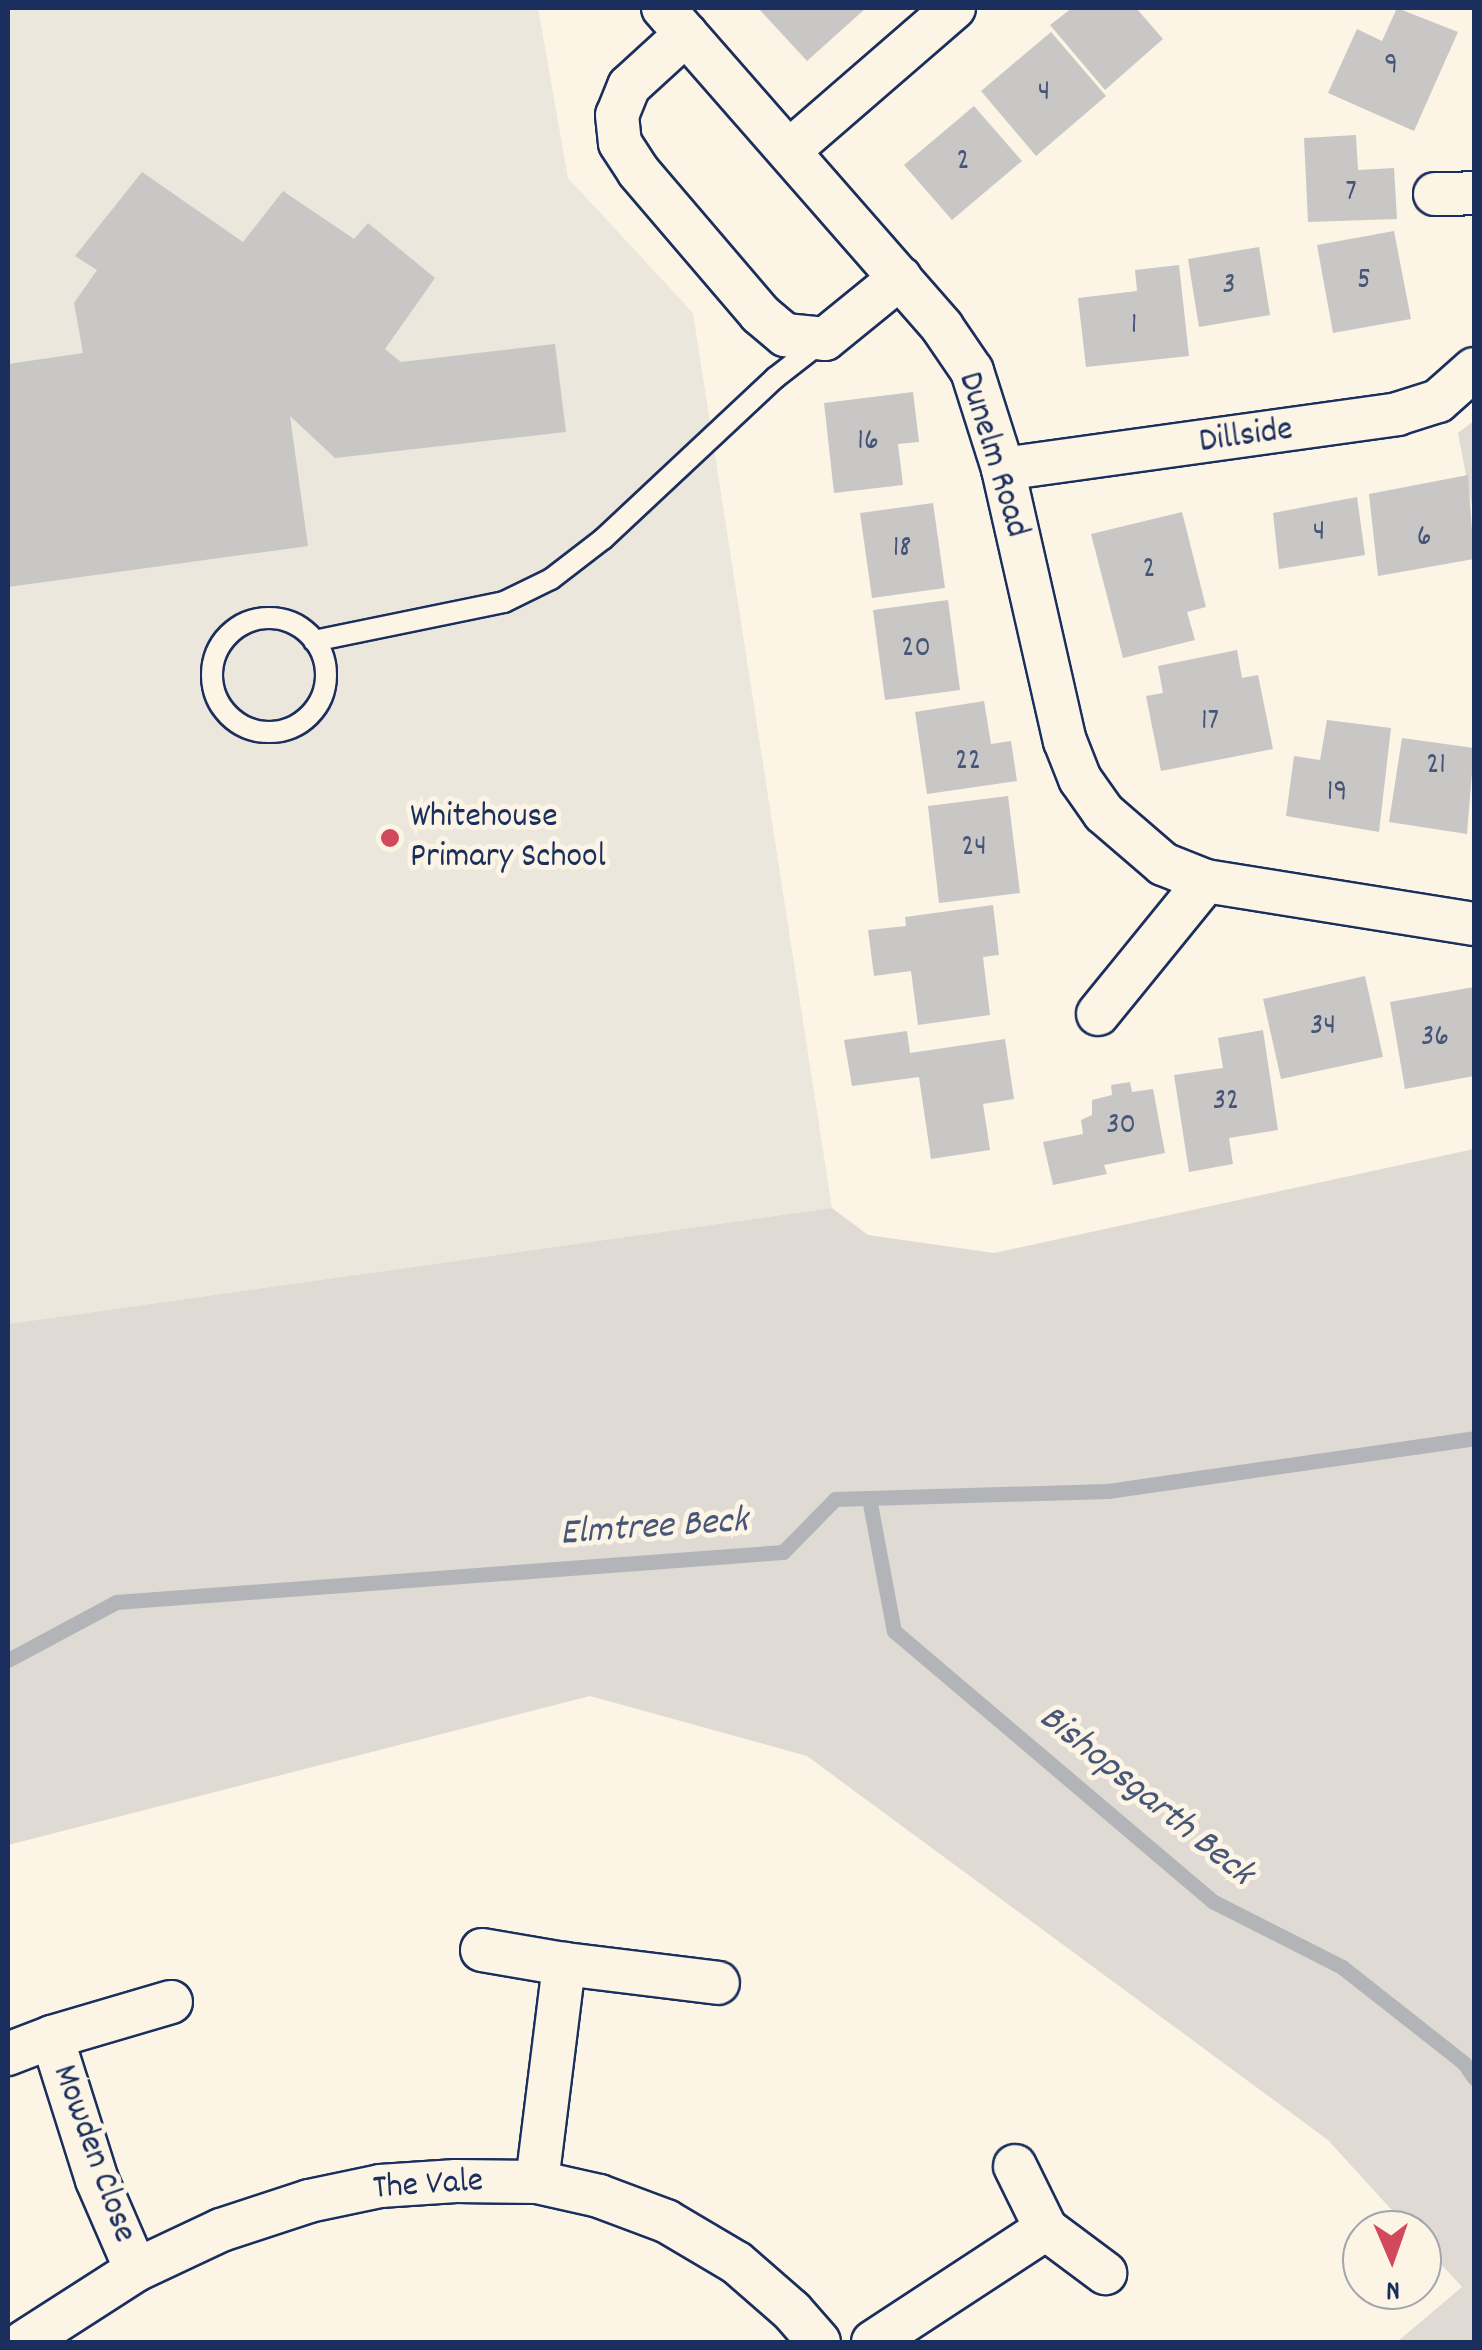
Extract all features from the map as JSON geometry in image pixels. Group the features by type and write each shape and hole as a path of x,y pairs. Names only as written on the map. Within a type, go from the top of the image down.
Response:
{"street":[{"path":"790,150 954,8"},
{"path":"675,21 629,86 618,115 620,143 638,171 760,314 785,336 825,339 900,278"},
{"name":"Dunelm Road","path":"675,21 900,278 972,370 1003,469 1065,742 1080,779 1134,842 1163,864 1206,881 1474,924"},
{"name":"Dillside","path":"1003,469 1398,414 1438,401 1474,368"},
{"path":"1098,1014 1206,881"},
{"path":"482,1950 718,1983"},
{"path":"537,2182 564,1964"},
{"name":"Mowden Close","path":"8,2054 171,2002"},
{"name":"Mowden Close","path":"52,2037 97,2180 136,2270"},
{"path":"1015,2166 1046,2229 1105,2273"},
{"name":"The Vale","path":"24,2342 136,2270 220,2230 308,2201 380,2186 537,2182 599,2196 666,2221 737,2263 792,2311 819,2342"},
{"path":"873,2342 1046,2229"}],"lane":[{"path":"314,641 504,602 551,579 603,539 775,378 825,339"},
{"path":"276,618 294,623 314,641 325,666 325,685 308,716 275,732 257,730 225,712 215,694 214,656 238,626 276,618"}],"shaded area":[{"name":"Whitehouse Primary School","path":"8,8 538,8 568,178 693,313 832,1208 8,1324"},
{"path":"1474,421 1474,517 1458,433"},
{"path":"1474,1149 1474,2342 1397,2342 1435,2310 1442,2310 1442,2304 1462,2287 1442,2265 1442,2210 1392,2210 1328,2140 807,1756 590,1696 8,1845 8,1324 832,1208 868,1235 994,1253"}],"building":[{"path":"758,8 866,8 807,61"},
{"path":"1072,8 1136,8 1163,39 1105,90 1050,25"},
{"path":"1397,8 1458,32 1414,131 1328,93 1357,29 1382,41"},
{"path":"1051,32 1106,96 1036,156 981,91"},
{"path":"974,106 1022,161 952,220 904,165"},
{"path":"1356,135 1358,170 1394,168 1397,219 1308,222 1304,138"},
{"path":"142,172 243,242 283,191 354,239 368,223 435,278 385,349 401,362 555,344 566,432 335,458 290,416 308,546 8,587 8,364 83,353 74,303 97,270 75,256"},
{"path":"1394,231 1411,319 1333,333 1317,245"},
{"path":"1259,247 1270,315 1199,327 1188,259"},
{"path":"1179,265 1189,356 1086,367 1078,298 1137,291 1135,270"},
{"path":"913,392 919,442 898,444 903,485 834,493 824,403"},
{"path":"1468,475 1474,559 1378,576 1369,494"},
{"path":"1357,497 1365,555 1279,569 1273,513"},
{"path":"933,503 945,588 872,598 860,513"},
{"path":"1182,512 1206,607 1187,612 1195,640 1123,658 1091,534"},
{"path":"948,600 960,690 885,700 873,610"},
{"path":"1237,650 1242,678 1258,675 1273,749 1161,771 1146,696 1163,693 1158,666"},
{"path":"984,701 991,744 1011,741 1017,781 927,794 915,712"},
{"path":"1327,720 1391,728 1379,832 1286,816 1294,756 1320,760"},
{"path":"1402,738 1474,748 1467,834 1389,822"},
{"path":"1008,796 1020,893 939,903 928,806"},
{"path":"993,905 999,955 983,957 990,1015 918,1025 911,971 874,976 868,930 906,926 905,917"},
{"path":"1365,976 1383,1057 1281,1079 1263,999"},
{"path":"1474,987 1474,1076 1405,1089 1390,1002"},
{"path":"1263,1030 1278,1130 1229,1138 1233,1164 1189,1172 1174,1075 1223,1068 1218,1038"},
{"path":"907,1031 910,1053 1005,1039 1014,1099 983,1104 990,1150 931,1159 919,1077 852,1086 844,1040"},
{"path":"1130,1082 1132,1092 1153,1089 1165,1153 1104,1165 1107,1174 1053,1185 1043,1142 1083,1134 1081,1120 1092,1115 1092,1100 1112,1095 1111,1085"}],"waterway":[{"name":"Elmtree Beck","path":"8,1660 116,1602 783,1552 835,1499 1108,1491 1474,1438"},
{"name":"Bishopsgarth Beck","path":"869,1498 894,1631 1212,1901 1342,1967 1464,2063 1474,2078"}],"place":[{"name":"Whitehouse Primary School","path":"390,838"}]}
